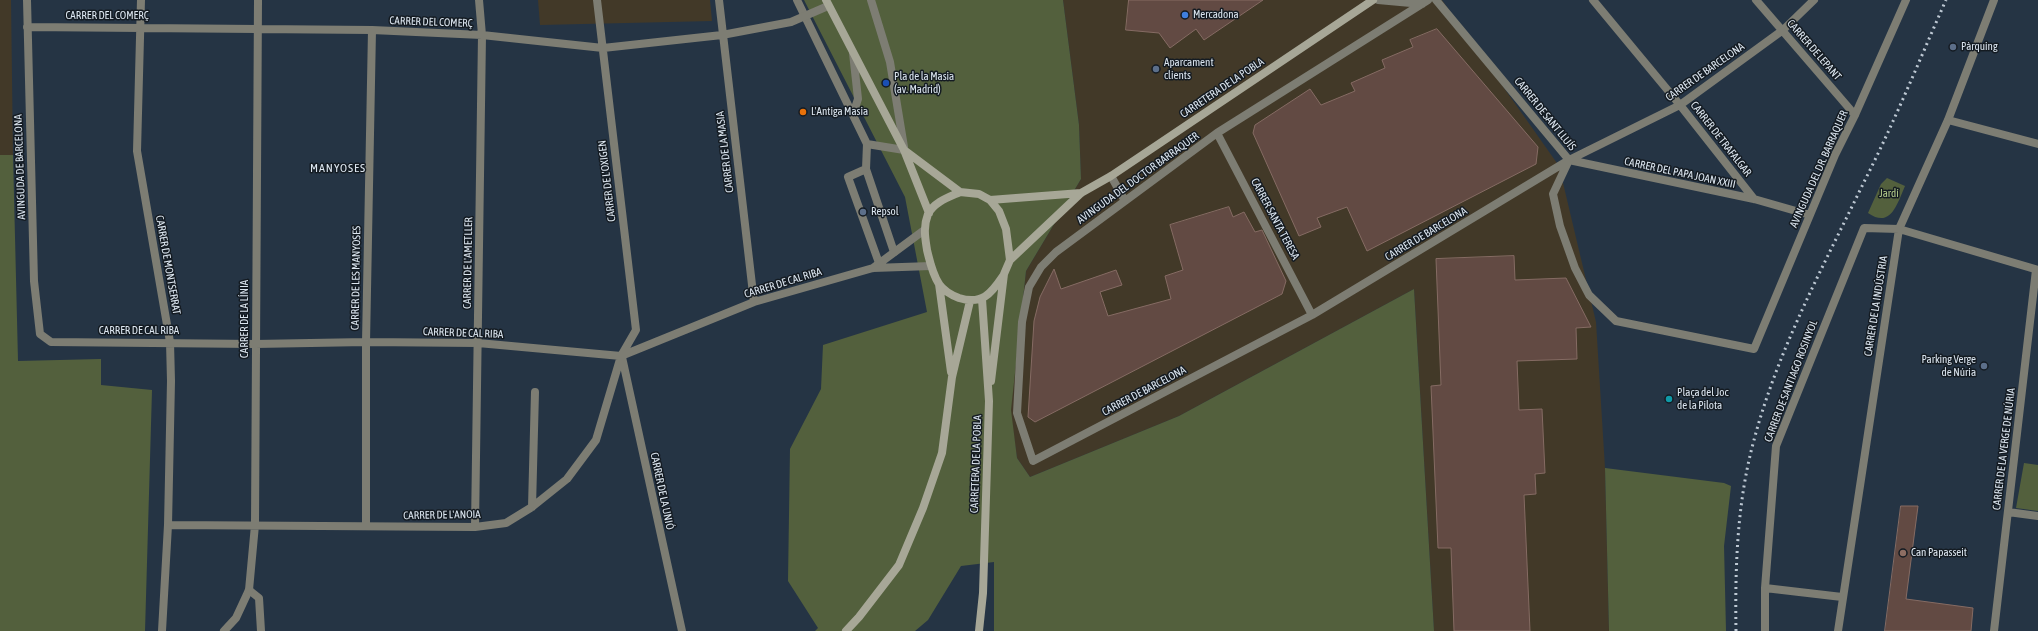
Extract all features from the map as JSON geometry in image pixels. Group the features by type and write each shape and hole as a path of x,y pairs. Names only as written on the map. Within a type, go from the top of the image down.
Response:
{"street":[{"name":"AVINGUDA DE BARCELONA","path":"27,0 34,281 40,334"},
{"name":"CARRER DE MONTSERRAT","path":"141,0 137,151 170,342 171,381 168,525 162,631"},
{"name":"CARRER DE LA LÍNIA","path":"224,631 236,618 249,590 255,525 258,0"},
{"name":"CARRER DE L'AMETLLER","path":"476,527 482,35 479,0"},
{"name":"CARRER DE L'OXIGEN","path":"597,0 636,330 621,356"},
{"name":"CARRER DE LA MASIA","path":"719,0 754,302"},
{"path":"796,0 867,144 866,169 894,252"},
{"path":"871,0 890,62 904,150"},
{"name":"CARRETERA DE LA POBLA","path":"1010,260 1081,194 1111,176 1373,0"},
{"name":"AVINGUDA DEL DOCTOR BARRAQUER","path":"1378,0 1425,2"},
{"name":"CARRER DE SANT LLUÍS","path":"1436,0 1569,160 1553,194 1560,226 1575,268 1589,295 1616,321 1754,348"},
{"name":"CARRER DE TRAFALGAR","path":"1593,0 1680,105 1754,200"},
{"name":"CARRER DE LEPANT","path":"1756,0 1855,115"},
{"name":"CARRER DE BARCELONA","path":"1033,461 1312,315 1569,160 1680,105 1782,30 1814,0"},
{"name":"AVINGUDA DEL DR. BARRAQUER","path":"1754,348 1835,154 1855,115 1906,0"},
{"name":"CARRER DE LA INDÚSTRIA","path":"1838,631 1842,596 1899,229 1948,120 1994,0"},
{"name":"AVINGUDA DEL DOCTOR BARRAQUER","path":"1033,461 1017,412 1022,322 1029,287 1041,267 1056,252 1217,133 1425,2"},
{"name":"CARRER DEL COMERÇ","path":"27,27 372,30 482,35 602,48 722,35 790,22 805,16 827,3"},
{"path":"827,3 904,150 929,213"},
{"name":"CARRER DE LES MANYOSES","path":"366,526 366,342 372,30"},
{"path":"853,53 858,99 853,114"},
{"path":"1948,120 2038,144"},
{"name":"CARRER SANTA TERESA","path":"1217,133 1312,315"},
{"path":"867,144 904,150 960,192"},
{"name":"CARRER DEL PAPA JOAN XXIII","path":"1569,160 1754,200 1810,215"},
{"path":"866,169 848,177 876,266"},
{"path":"1111,176 1125,202"},
{"path":"939,284 945,291 953,296 970,301 982,299 994,290 1004,274 1010,260 1006,229 999,211 990,200 979,194 960,192 942,200 929,213 923,230 931,266 939,284 952,377"},
{"name":"CARRETERA DE LA POBLA","path":"990,200 1081,194"},
{"name":"CARRER DE SANTIAGO ROSINYOL","path":"1765,631 1765,588 1776,446 1864,228 1899,229"},
{"path":"1899,229 2037,270"},
{"name":"CARRER DE CAL RIBA","path":"876,266 923,230"},
{"name":"CARRER DE CAL RIBA","path":"40,334 52,342 256,344 366,342 478,343 621,356 754,302 876,266 931,266"},
{"name":"CARRER DE LA VERGE DE NÚRIA","path":"1994,631 2037,270"},
{"path":"989,401 1004,274"},
{"name":"CARRETERA DE LA POBLA","path":"979,631 982,593 989,401 982,299"},
{"path":"846,631 859,617 899,565 917,522 942,453 952,377 970,301"},
{"name":"CARRER DE L'ANOIA","path":"168,525 476,527 506,523 532,507 567,479 596,440 621,356"},
{"name":"CARRER DE LA UNIÓ","path":"621,356 682,631"},
{"path":"532,507 535,392"},
{"path":"2008,512 2038,516"},
{"path":"1765,588 1842,596"},
{"path":"249,590 259,598 261,631"}],"shaded area":[{"path":"0,0 11,0 13,155 0,155"},
{"path":"538,0 710,0 712,21 540,25"},
{"path":"1063,0 1442,0 1559,166 1596,322 1605,468 1609,631 1434,631 1414,289 1179,416 1030,477 1017,458 1010,410 1026,271 1081,179 1079,125"}],"green space":[{"path":"804,0 1063,0 1079,125 1081,179 1026,271 1011,410 1017,458 1030,477 1179,416 1414,289 1434,631 994,631 994,562 961,566 928,620 915,631 815,631 818,628 788,581 790,449 821,389 823,345 927,312 905,197"},
{"path":"0,155 13,155 18,361 101,359 101,385 152,390 145,631 0,631"},
{"name":"Jardí","path":"1887,178 1905,186 1896,207 1892,212 1888,216 1882,218 1876,217 1868,213 1881,184"},
{"path":"2024,463 2038,465 2038,511 2016,508"},
{"path":"1605,468 1724,483 1731,486 1724,546 1726,631 1609,631"}],"building":[{"name":"Mercadona","path":"1129,0 1263,0 1204,40 1196,29 1170,48 1159,33 1126,30"},
{"path":"1437,29 1538,147 1536,164 1367,251 1347,207 1317,218 1321,227 1299,236 1253,133 1255,125 1310,89 1321,105 1355,91 1351,83 1385,68 1382,60 1413,47 1410,40"},
{"path":"1229,207 1233,217 1244,212 1255,232 1262,230 1286,281 1282,294 1035,422 1028,417 1034,321 1040,297 1054,269 1061,289 1116,270 1122,285 1100,292 1108,316 1171,299 1165,276 1183,270 1170,225"},
{"path":"1514,256 1515,280 1566,278 1591,327 1576,328 1577,359 1517,361 1519,410 1542,409 1545,473 1535,474 1536,494 1524,495 1530,631 1454,631 1451,548 1438,548 1431,386 1441,385 1436,259"},
{"name":"Can Papasseit","path":"1901,506 1918,506 1906,599 1973,608 1971,631 1885,631"}],"railway":[{"path":"1736,631 1738,535 1748,463 1764,406 1803,309 1886,137 1946,0"}],"place":[{"name":"Mercadona","path":"1185,15"},
{"name":"Pàrquing","path":"1953,47"},
{"name":"Aparcament clients","path":"1156,69"},
{"name":"Pla de la Masia (av. Madrid)","path":"886,83"},
{"name":"L'Antiga Masia","path":"803,112"},
{"name":"Repsol","path":"863,212"},
{"name":"Parking Verge de Núria","path":"1984,366"},
{"name":"Plaça del Joc de la Pilota","path":"1669,399"},
{"name":"Can Papasseit","path":"1903,553"}],"district":[{"name":"MANYOSES","path":"338,168"}]}
